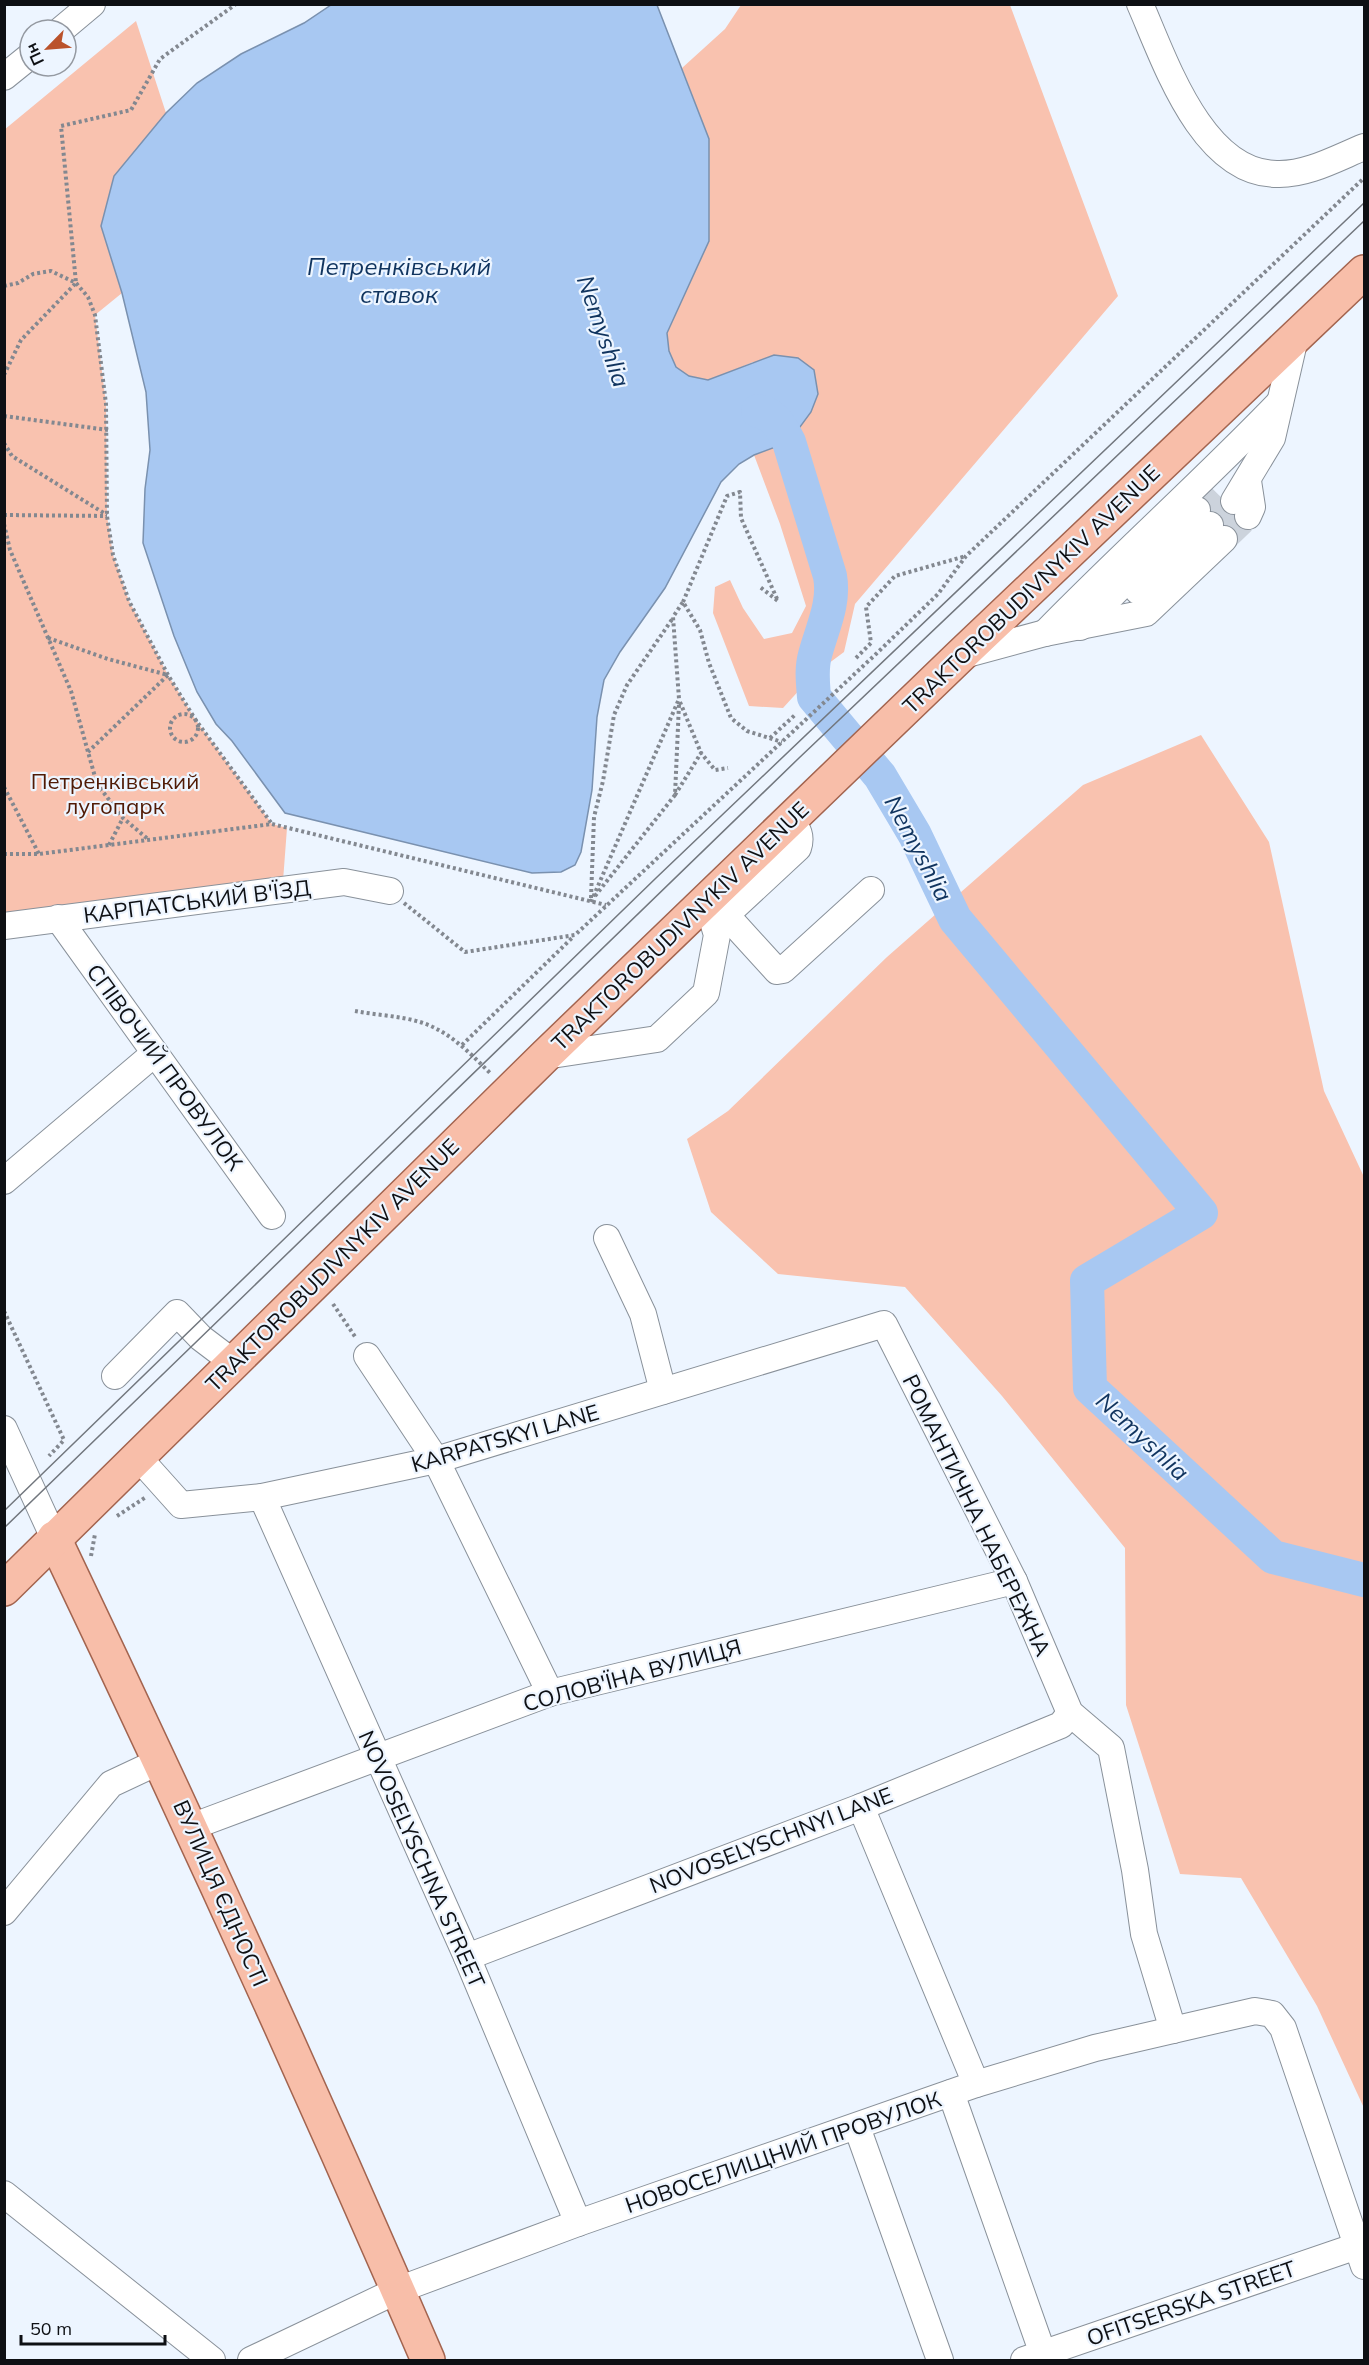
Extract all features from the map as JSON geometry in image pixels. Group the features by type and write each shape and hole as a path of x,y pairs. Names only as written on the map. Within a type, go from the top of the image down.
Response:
{"main road":[{"name":"TRAKTOROBUDIVNYKIV AVENUE","path":"4,1589 545,1056 716,914 791,820 917,697 1365,272"},
{"name":"ВУЛИЦЯ ЄДНОСТІ","path":"54,1538 191,1827 340,2156 428,2361"}],"street":[{"path":"76,18 92,4"},
{"path":"1140,4 1174,81 1206,136 1229,157 1254,172 1278,174 1301,171 1365,147"},
{"path":"4,77 18,66"},
{"path":"1260,423 1230,476 1238,496 1272,438 1295,338"},
{"path":"1045,633 1093,583 1225,460 1281,402"},
{"path":"960,656 1045,633 1092,624 1146,613 1210,525 1092,624"},
{"name":"КАРПАТСЬКИЙ В'ЇЗД","path":"4,926 344,882 390,891"},
{"path":"716,914 777,971 783,970 871,890"},
{"path":"545,1056 657,1040 706,993 717,935 716,914"},
{"name":"СПІВОЧИЙ ПРОВУЛОК","path":"58,918 272,1216"},
{"path":"4,1181 155,1053"},
{"path":"607,1238 643,1314 663,1391"},
{"path":"115,1376 177,1313 201,1338 234,1363"},
{"name":"KARPATSKYI LANE","path":"138,1457 181,1505 262,1497 436,1460 884,1324"},
{"name":"РОМАНТИЧНА НАБЕРЕЖНА","path":"884,1324 1014,1581 1070,1713 1111,1748 1135,1870 1144,1934 1173,2030"},
{"path":"361,1346 436,1460 550,1693"},
{"name":"ВУЛИЦЯ ЄДНОСТІ","path":"4,1429 54,1538"},
{"name":"NOVOSELYSCHNA STREET","path":"262,1497 467,1957 578,2223"},
{"name":"СОЛОВ'ЇНА ВУЛИЦЯ","path":"191,1827 550,1693 1014,1581"},
{"name":"NOVOSELYSCHNYI LANE","path":"467,1957 861,1807 1061,1725 1070,1713"},
{"path":"4,1912 111,1784 160,1761"},
{"path":"861,1807 976,2084"},
{"path":"1173,2030 1255,2011 1272,2014 1283,2028 1361,2256"},
{"name":"НОВОСЕЛИЩНИЙ ПРОВУЛОК","path":"251,2361 398,2290 578,2223 976,2084 1095,2048 1173,2030"},
{"path":"951,2093 1034,2357"},
{"path":"857,2127 940,2361"},
{"path":"4,2194 212,2361"},
{"name":"OFITSERSKA STREET","path":"1034,2357 1361,2256"}],"path":[{"path":"4,375 21,340 76,283 61,126 130,110 160,59 236,4"},
{"path":"462,1045 575,935 876,654 938,594 966,556 1365,178"},
{"path":"4,286 18,283 33,274 51,271 76,283 88,297 95,315 108,430 107,516 113,555 129,601 168,675 195,719 272,824"},
{"path":"4,416 108,430"},
{"path":"4,443 12,456 107,516"},
{"path":"591,902 594,817 603,781 614,715 627,685 683,602 727,496 740,492 741,518 778,601 760,587"},
{"path":"4,515 107,516"},
{"path":"4,524 10,550 71,691 98,784 123,818 150,841"},
{"path":"856,658 871,643 866,607 895,576 966,556"},
{"path":"683,602 700,630 709,663 730,718 747,731 782,742"},
{"path":"673,617 679,699 675,795"},
{"path":"48,638 108,659 168,675"},
{"path":"88,752 168,675"},
{"path":"679,699 701,753 716,770 728,768"},
{"path":"591,902 679,699"},
{"path":"183,714 195,719 199,728 195,737 182,743 174,738 170,730 175,718 183,714"},
{"path":"770,738 796,714"},
{"path":"591,902 675,795 701,753"},
{"path":"4,787 39,854"},
{"path":"108,846 123,818"},
{"path":"4,854 39,854 272,824 607,906"},
{"path":"390,891 465,952 575,935"},
{"path":"355,1011 420,1022 443,1032 462,1045 491,1074"},
{"path":"333,1304 361,1346"},
{"path":"4,1311 64,1440 49,1456"},
{"path":"111,1519 164,1486"},
{"path":"96,1567 90,1556 95,1534 104,1527"}],"green space":[{"path":"741,5 1010,5 1118,296 855,604 844,652 813,675 783,708 749,706 713,613 715,587 730,580 743,608 764,639 792,633 806,606 780,524 754,455 789,442 753,362 708,380 689,376 676,367 669,351 667,333 709,241 709,139 682,68 725,29"},
{"name":"Петренківський лугопарк","path":"136,21 166,113 114,176 101,226 122,293 95,315 106,404 107,516 113,555 129,601 168,675 195,719 272,824 287,828 283,881 5,921 4,130 67,78 78,78 78,69"},
{"path":"1201,735 1269,842 1324,1091 1364,1177 1364,2108 1317,2006 1241,1878 1180,1874 1126,1705 1125,1548 1002,1396 905,1287 778,1274 711,1212 687,1139 728,1111 887,957 1083,785"}],"water":[{"name":"Петренківський ставок","path":"331,5 657,5 709,139 709,241 667,333 669,351 676,367 689,376 708,380 774,355 798,358 814,370 818,394 811,412 789,442 754,455 739,464 721,482 665,588 620,652 604,680 597,717 592,790 581,852 575,865 561,872 532,873 285,813 232,741 216,724 197,692 174,636 143,543 145,489 150,450 146,392 122,293 101,226 114,176 166,113 197,83 241,54 304,23"}],"waterway":[{"name":"Nemyshlia","path":"758,411 774,419 789,442 830,576 831,596 813,666 814,697 880,776 915,835 955,919 1201,1213 1087,1281 1090,1388 1273,1557 1364,1580"}],"tunnel":[{"path":"1197,510 1221,486"},
{"path":"1210,525 1234,501"},
{"path":"1224,539 1248,516"}],"tram line":[{"path":"4,1511 656,878 1364,203"},
{"path":"4,1528 799,758 1364,221"}]}
